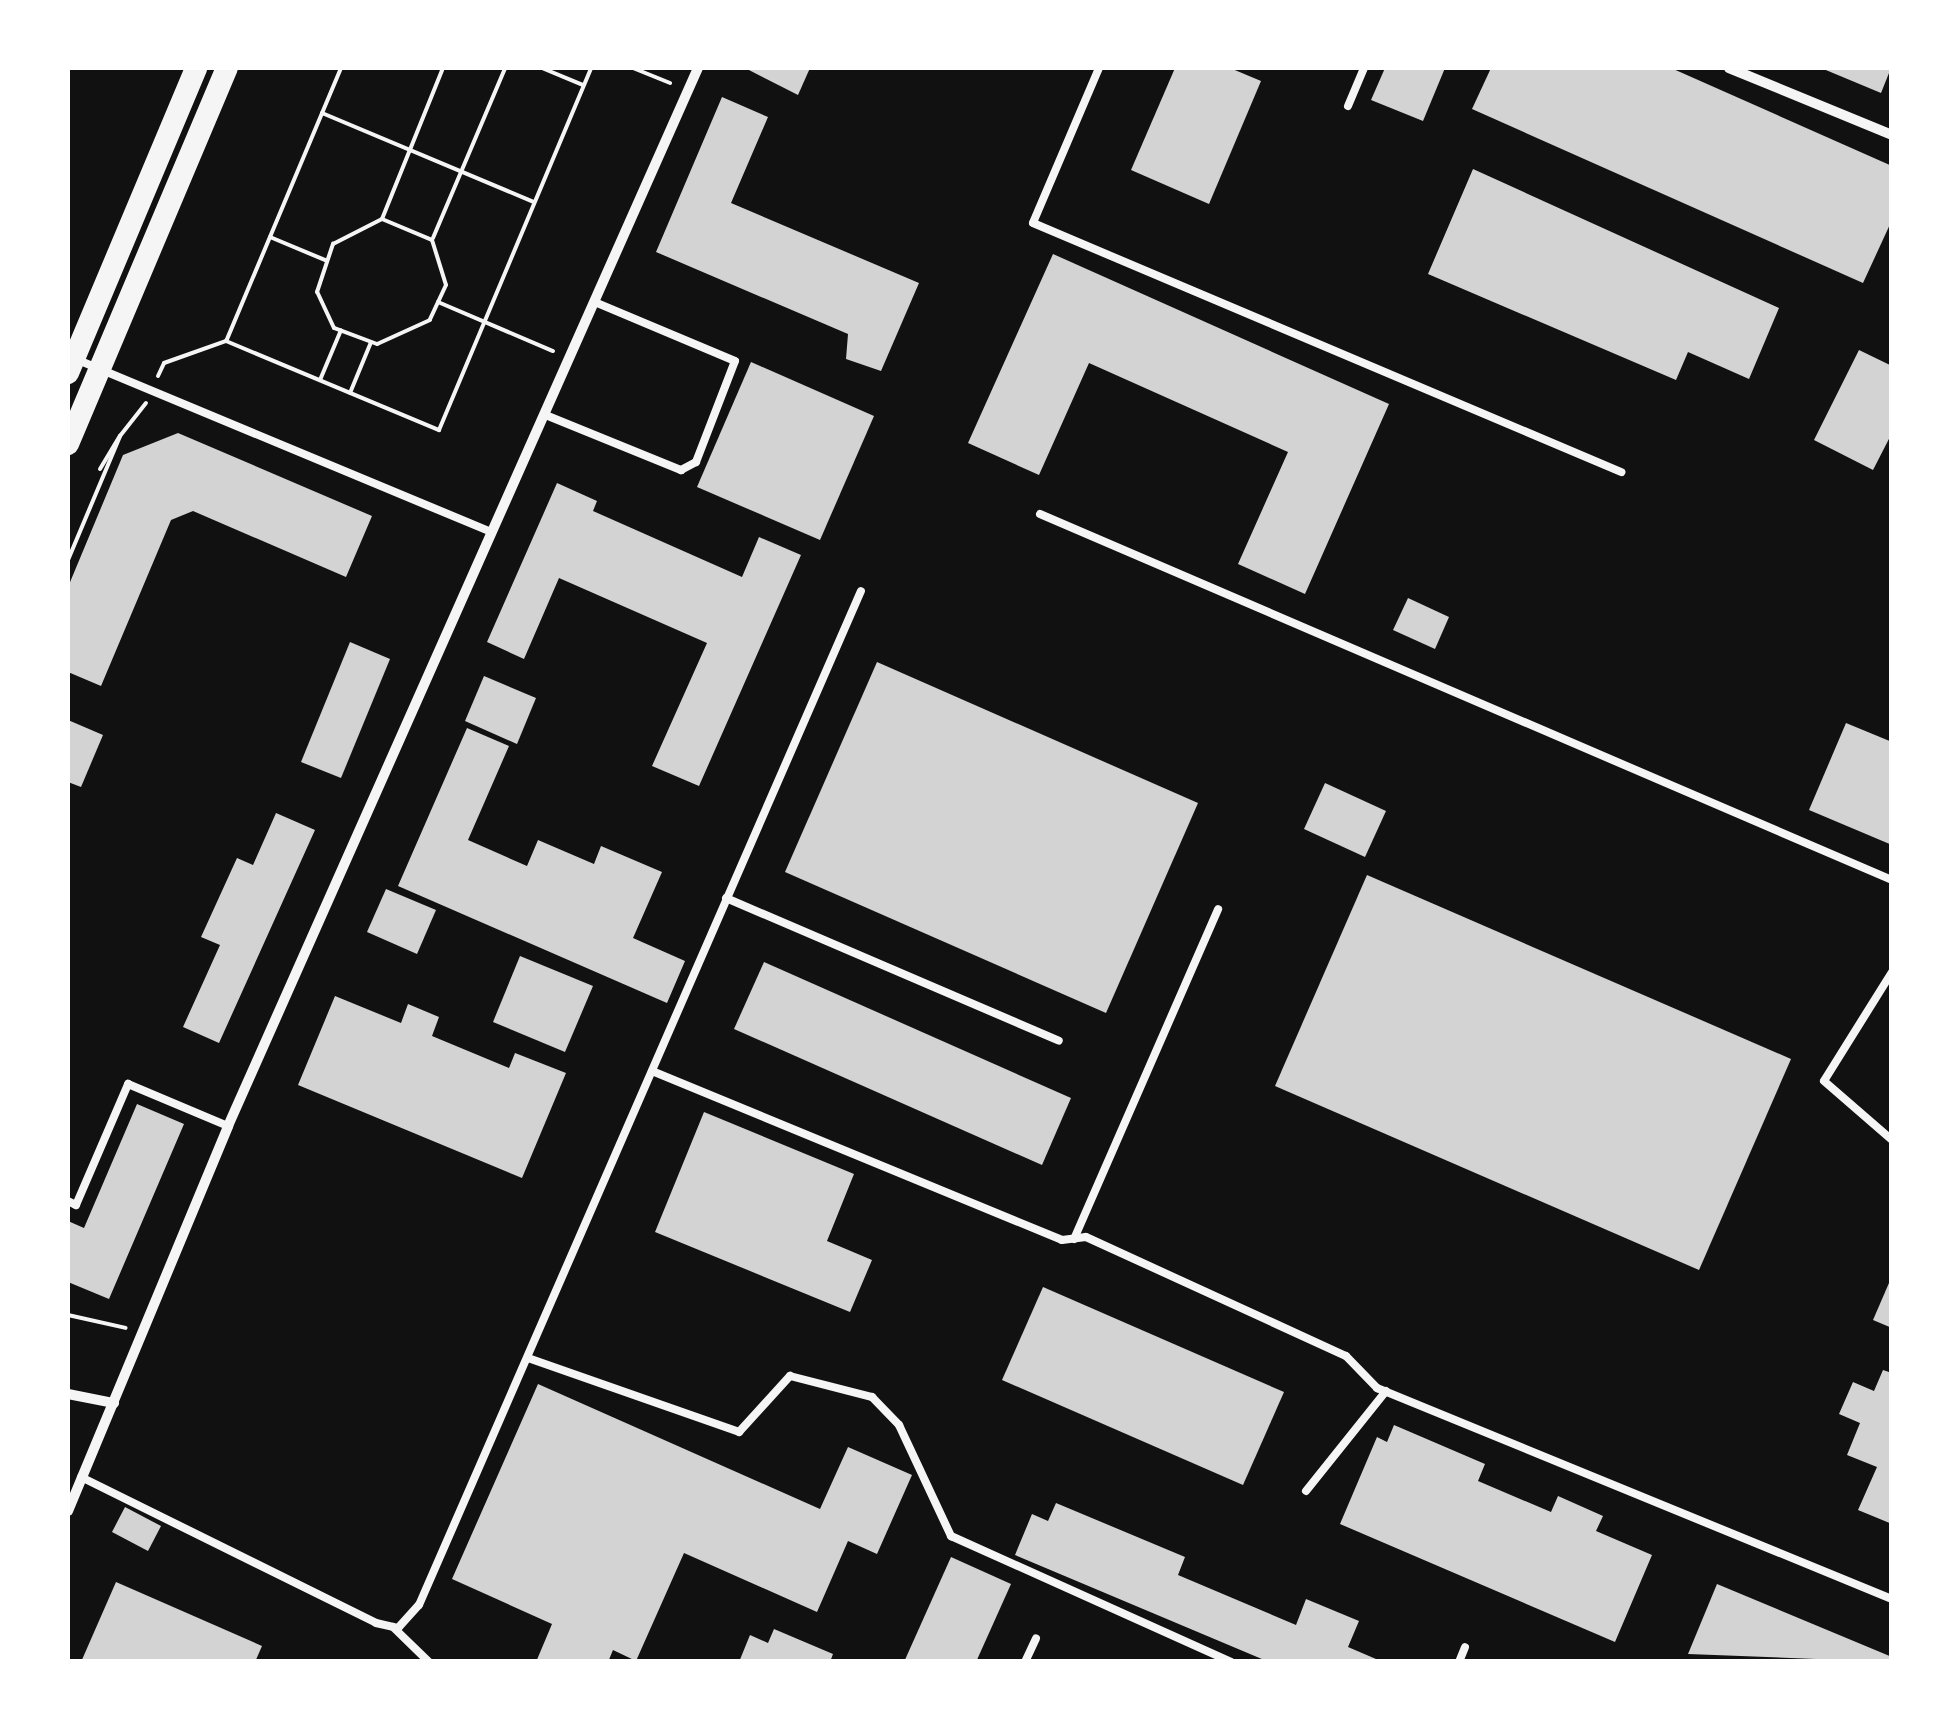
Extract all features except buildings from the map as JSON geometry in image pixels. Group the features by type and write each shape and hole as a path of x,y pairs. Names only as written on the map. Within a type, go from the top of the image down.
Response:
{"main road":[{"path":"71,366 196,68"},
{"path":"68,444 227,68"}],"street":[{"path":"68,1511 144,1336 228,1126 492,532 548,416 569,358 698,68"},
{"path":"1730,68 1892,135"},
{"path":"68,1394 114,1403"}],"lane":[{"path":"1099,68 1032,223 1622,472"},
{"path":"1348,106 1364,68"},
{"path":"548,416 681,470 696,462 735,360 596,303"},
{"path":"71,366 100,370 154,388 492,532"},
{"path":"1040,514 1892,880"},
{"path":"393,1627 419,1605 861,591"},
{"path":"726,898 1059,1041"},
{"path":"1074,1239 1218,909"},
{"path":"1892,972 1824,1081 1892,1140"},
{"path":"652,1070 1074,1239 1346,1356 1386,1391 1892,1599"},
{"path":"68,1202 76,1205 128,1084 228,1126"},
{"path":"528,1358 739,1432 790,1376 872,1397 899,1424 950,1536 1231,1662"},
{"path":"1306,1491 1386,1391"},
{"path":"81,1477 393,1627 429,1662"},
{"path":"1025,1662 1036,1638"},
{"path":"1458,1662 1464,1647"}],"path":[{"path":"226,340 341,68"},
{"path":"443,68 382,219 332,244 317,292 341,330 372,342 430,320 446,285 432,240 505,68"},
{"path":"542,68 584,85"},
{"path":"100,469 154,388 164,363 226,340 438,430 590,68"},
{"path":"633,68 688,90"},
{"path":"322,112 534,202"},
{"path":"382,219 432,240"},
{"path":"270,237 327,261"},
{"path":"438,302 569,358"},
{"path":"320,380 341,330"},
{"path":"350,393 372,342"},
{"path":"68,560 120,436"},
{"path":"68,1315 144,1336"}]}
